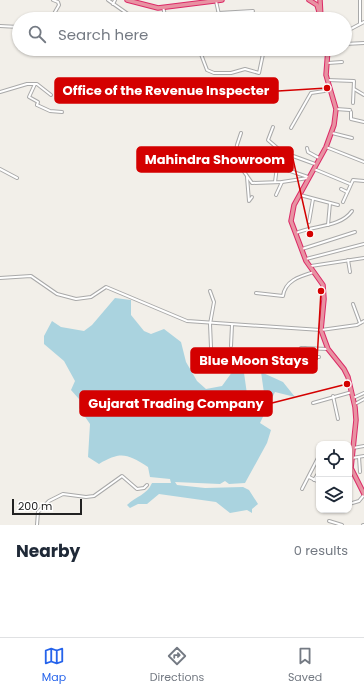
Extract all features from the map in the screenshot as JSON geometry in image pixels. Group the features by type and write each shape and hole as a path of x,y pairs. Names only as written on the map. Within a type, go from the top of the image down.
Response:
{"highway":[{"path":"129,0 148,6 163,7 222,0"},
{"path":"309,0 317,6 319,12"},
{"path":"320,0 320,12"},
{"path":"328,56 327,80 336,109 332,134 299,195 292,211 291,221 301,249 323,285 324,292 321,330 328,349 344,369 352,392 355,404 356,429 352,452"},
{"path":"352,474 364,493"}],"street":[{"path":"53,0 58,2 59,5 55,12"},
{"path":"108,0 125,12"},
{"path":"113,4 115,0"},
{"path":"360,0 360,23"},
{"path":"216,1 218,12"},
{"path":"163,7 164,12"},
{"path":"236,12 253,11"},
{"path":"352,28 364,22"},
{"path":"0,26 12,27"},
{"path":"352,44 364,43"},
{"path":"202,56 207,70 214,73 231,73 245,69 259,73 263,56"},
{"path":"328,63 342,62"},
{"path":"327,80 354,81 353,103"},
{"path":"0,92 27,84 35,84 51,95"},
{"path":"35,84 29,97 38,102 37,105 50,111 62,112"},
{"path":"354,89 364,95"},
{"path":"291,128 311,93 330,90"},
{"path":"336,109 350,111 351,119 364,122"},
{"path":"273,127 268,140 282,152 315,164"},
{"path":"241,133 236,145 235,160 255,184 309,178"},
{"path":"332,134 352,138"},
{"path":"326,147 364,162"},
{"path":"307,148 308,152 319,158"},
{"path":"246,156 309,178"},
{"path":"275,182 278,167"},
{"path":"0,169 17,178"},
{"path":"313,169 350,184"},
{"path":"247,176 249,201 252,197"},
{"path":"343,202 353,180 364,182"},
{"path":"276,195 282,182"},
{"path":"341,189 347,192"},
{"path":"299,195 338,205"},
{"path":"309,222 314,199"},
{"path":"328,225 330,203"},
{"path":"295,234 307,229 328,225 349,215 352,211"},
{"path":"301,249 355,232"},
{"path":"306,259 364,244"},
{"path":"311,266 364,258"},
{"path":"348,260 350,272"},
{"path":"256,293 283,296 285,287 297,278 315,272"},
{"path":"0,278 31,276 57,294 76,299 91,296 106,287 187,321 210,324 321,330 364,321"},
{"path":"210,291 214,302 210,324 211,347"},
{"path":"353,304 360,323"},
{"path":"231,346 232,325"},
{"path":"301,348 328,349"},
{"path":"303,366 305,348"},
{"path":"311,349 311,357"},
{"path":"307,358 319,357"},
{"path":"313,403 333,396 352,392"},
{"path":"353,398 364,393"},
{"path":"333,396 338,419"},
{"path":"355,404 364,399"},
{"path":"353,448 364,446"},
{"path":"352,455 358,457 364,456"},
{"path":"358,457 360,472"},
{"path":"302,489 316,462"},
{"path":"38,525 38,512 49,501 63,494 86,497 94,496 122,476 137,489 144,488 147,485"},
{"path":"308,477 314,480 316,477"},
{"path":"352,503 359,501 364,493"},
{"path":"329,520 342,525"}],"water":[{"path":"115,298 131,300 131,315 144,331 151,334 164,329 181,342 186,362 197,381 206,389 222,386 235,368 243,366 247,394 264,393 261,372 283,382 295,397 275,392 260,423 271,430 267,443 245,483 229,484 225,481 220,484 175,482 177,485 205,488 243,487 249,490 258,504 252,509 252,513 247,510 230,513 216,502 159,494 147,504 138,504 130,508 127,505 144,493 152,483 171,483 170,479 150,477 148,467 129,457 113,457 99,464 88,457 90,424 79,408 79,399 71,390 75,381 64,361 44,344 44,336 52,321 61,327 84,331 92,325"}],"place":[{"name":"Office of the Revenue Inspecter","path":"327,88"},
{"name":"Mahindra Showroom","path":"310,234"},
{"name":"Blue Moon Stays","path":"321,291"},
{"name":"Gujarat Trading Company","path":"347,384"}]}
